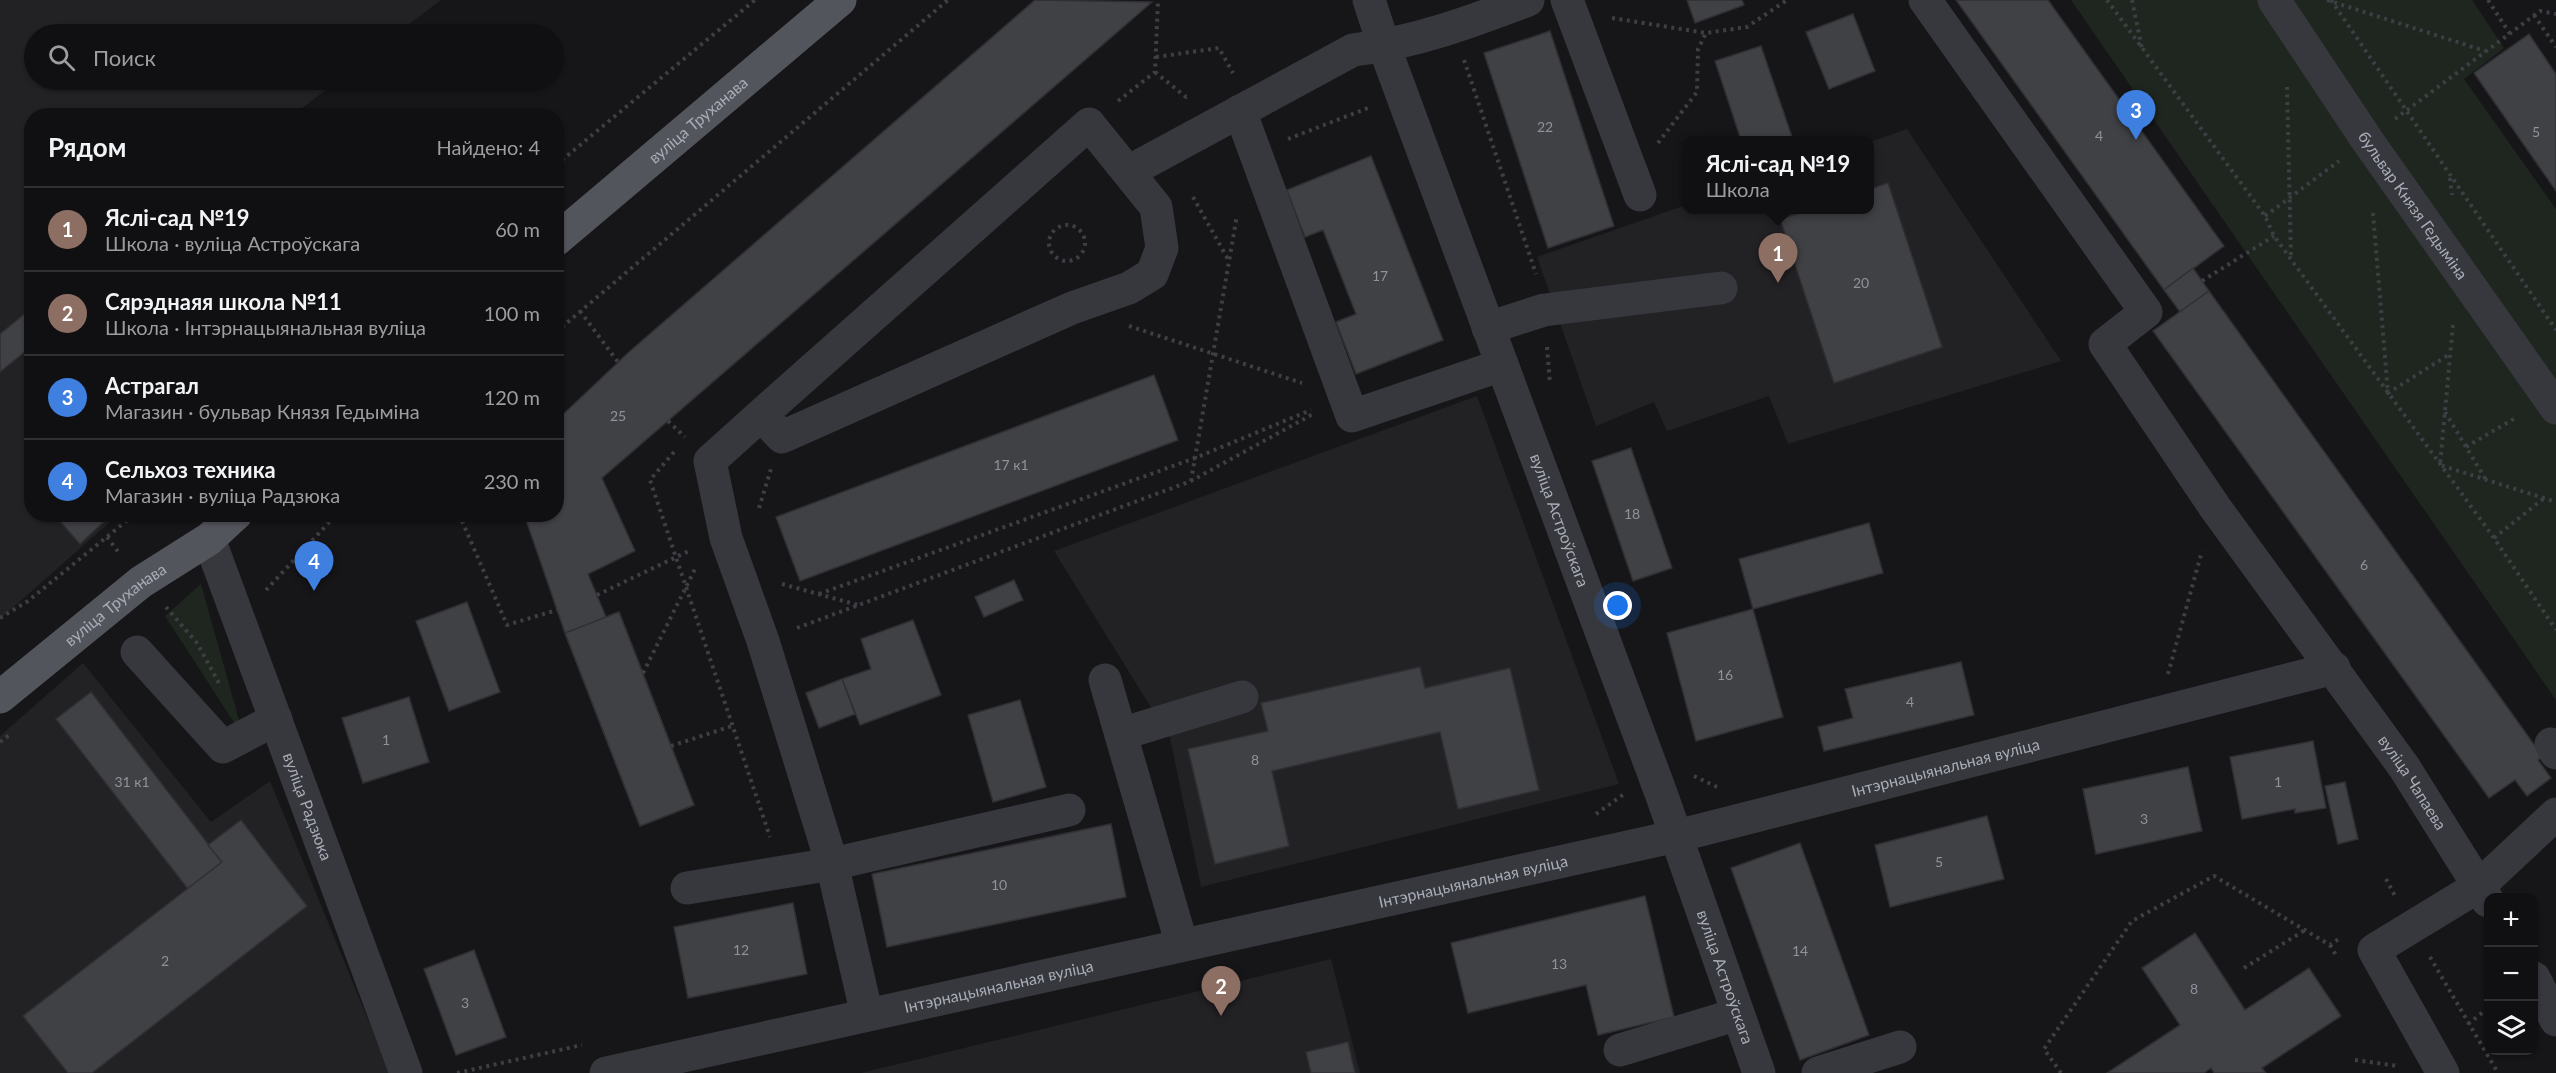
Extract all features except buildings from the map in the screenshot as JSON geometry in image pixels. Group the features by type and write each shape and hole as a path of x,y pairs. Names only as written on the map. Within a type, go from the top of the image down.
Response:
{"main road":[{"name":"вуліца Труханава","path":"564,233 840,0"},
{"name":"вуліца Труханава","path":"0,697 141,582 208,539 227,522"}],"street":[{"name":"вуліца Астроўскага","path":"1369,0 1384,46 1677,836 1759,1073"},
{"path":"1128,172 1353,50 1384,46 1453,28 1528,0"},
{"name":"вуліца Чапаева","path":"1925,0 2146,312 2105,344 2214,506 2404,767 2484,893"},
{"name":"бульвар Князя Гедыміна","path":"2274,0 2367,140 2553,403"},
{"path":"1569,6 1636,186"},
{"path":"1240,111 1352,416 1502,365"},
{"path":"772,426 1089,124 1156,207 1162,248 1152,274 1129,288 1072,308 772,426 710,461 716,541 738,571 763,641 832,864 867,1015"},
{"path":"1488,328 1544,310 1721,288"},
{"name":"вуліца Радзюка","path":"208,539 406,1073"},
{"path":"136,652 223,747 276,719"},
{"name":"Інтэрнацыянальная вуліца","path":"606,1073 1677,836 2334,668"},
{"path":"1105,680 1182,945"},
{"path":"1121,734 1242,697"},
{"path":"687,888 832,864 1069,810"},
{"path":"2443,1073 2374,950 2413,927 2484,893 2556,813"},
{"path":"2538,986 2556,1020"},
{"path":"1620,1050 1738,1014"},
{"path":"1818,1073 1900,1047"}],"path":[{"path":"564,158 755,0"},
{"path":"564,325 948,0"},
{"path":"1089,124 1155,72 1158,0"},
{"path":"1569,6 1706,33 1747,27 1787,0"},
{"path":"2107,0 2265,216 2274,236 2494,538 2556,630"},
{"path":"2132,0 2143,52"},
{"path":"2330,0 2486,51"},
{"path":"2330,0 2556,330"},
{"path":"2488,0 2510,34"},
{"path":"2265,216 2534,15 2540,11 2556,14"},
{"path":"2534,15 2556,47"},
{"path":"1453,28 1532,258 1544,310 1551,392"},
{"path":"1636,186 1697,92 1698,49 1706,33"},
{"path":"1156,57 1219,48 1233,73"},
{"path":"2287,82 2291,260"},
{"path":"1255,153 1374,106"},
{"path":"1168,150 1229,262"},
{"path":"1191,481 1239,206"},
{"path":"2373,209 2388,393"},
{"path":"1063,225 1072,225 1080,230 1085,239 1084,249 1079,257 1070,261 1061,261 1053,255 1049,247 1049,237 1055,229 1063,225"},
{"path":"2202,281 2274,236"},
{"path":"580,311 618,362"},
{"path":"1126,325 1345,397"},
{"path":"2388,393 2450,354"},
{"path":"819,594 1194,458 1345,397"},
{"path":"763,641 1191,481 1345,397"},
{"path":"2466,447 2553,403"},
{"path":"2445,412 2486,480"},
{"path":"756,515 772,426"},
{"path":"686,438 650,480 782,872"},
{"path":"2440,465 2556,502"},
{"path":"2494,538 2543,499"},
{"path":"2167,679 2214,506"},
{"path":"0,618 28,601 126,522"},
{"path":"197,643 235,611 269,588 328,522"},
{"path":"462,522 507,625 558,610"},
{"path":"108,537 141,582 197,643 247,736"},
{"path":"597,595 674,556 716,541"},
{"path":"643,673 686,588 716,541"},
{"path":"738,571 858,605"},
{"path":"671,746 732,726"},
{"path":"2061,1073 2044,1049 2132,921 2214,876 2330,945 2349,931"},
{"path":"2386,879 2396,898 2387,904"},
{"path":"2413,927 2498,1073"},
{"path":"2244,968 2305,930"},
{"path":"2468,1024 2484,1011"}],"shaded area":[{"path":"0,0 441,0 409,24 24,24 24,90 326,90 302,108 24,108 24,522 110,522 0,619"},
{"path":"2071,0 2472,0 2504,48 2464,79 2556,209 2556,700"},
{"path":"1907,129 2061,361 1788,444 1769,396 1667,431 1654,402 1596,426 1537,257 1682,206 1682,214 1874,214 1874,141"},
{"path":"1477,396 1619,784 1201,887 1170,738 1054,551"},
{"path":"201,584 244,738 165,616"},
{"path":"83,663 211,822 270,781 390,1073 0,1073 0,736"},
{"path":"1331,959 1360,1073 861,1073"}],"place":[{"name":"Астрагал","path":"2136,140"},
{"name":"Яслі-сад №19","path":"1778,283"},
{"name":"Сельхоз техника","path":"314,591"},
{"name":"Сярэднаяя школа №11","path":"1221,1016"}]}
